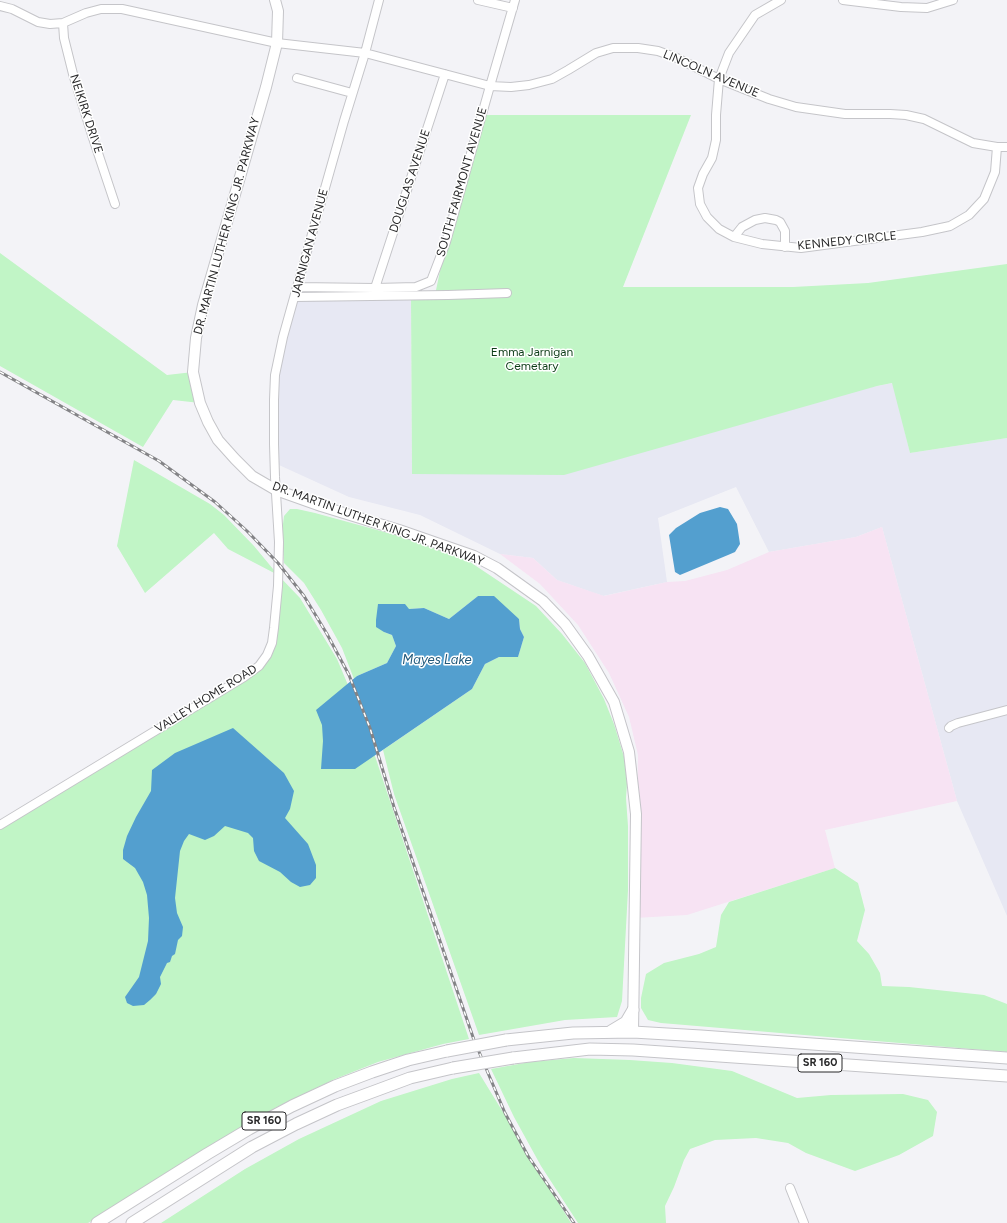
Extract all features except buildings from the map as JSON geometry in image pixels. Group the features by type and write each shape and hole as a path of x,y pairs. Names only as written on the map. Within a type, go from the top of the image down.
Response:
{"highway":[{"path":"608,1032 626,1022 633,1010"},
{"path":"612,1049 627,1042 633,1032 639,1042 654,1051"},
{"name":"SR 160","path":"97,1223 237,1136 292,1106 334,1086 408,1060 506,1040 573,1033 633,1032 708,1036 1007,1058"},
{"name":"SR 160","path":"132,1223 252,1147 296,1124 337,1105 410,1078 453,1068 539,1054 590,1049 612,1049 1007,1076"}],"main road":[{"name":"DR. MARTIN LUTHER KING JR. PARKWAY","path":"275,0 278,11 277,43 266,87 203,305 196,338 193,372 200,403 218,440 252,476 276,490 474,556 497,568 543,601 565,624 588,656 614,702 629,752 636,814 633,1032"}],"street":[{"name":"JARNIGAN AVENUE","path":"276,490 274,444 275,375 283,337 379,0"},
{"path":"478,0 514,4"},
{"name":"KENNEDY CIRCLE","path":"781,0 755,15 729,53 719,79 716,115 716,140 712,158 703,174 698,188 700,204 707,217 719,229 734,237 762,244 801,248 872,240 950,226 969,215 984,199 995,172 997,147"},
{"path":"843,0 921,8 927,8 953,0"},
{"name":"SOUTH FAIRMONT AVENUE","path":"297,287 416,287 431,281 446,242 514,4"},
{"path":"0,6 12,9 38,22 50,24 62,23"},
{"name":"LINCOLN AVENUE","path":"62,23 86,13 101,9 122,9 277,43 365,53 490,86 511,87 529,85 552,79 596,53 613,48 638,48 658,51 677,58 719,79 769,99 796,107 845,114 906,115 924,120 973,143 1007,147"},
{"name":"NEIKIRK DRIVE","path":"62,23 64,38 73,74 115,204"},
{"name":"DOUGLAS AVENUE","path":"375,288 445,74"},
{"path":"297,78 352,93"},
{"path":"734,237 742,227 755,220 765,218 776,220 780,222 785,231 785,247"},
{"path":"295,297 418,296 507,293"},
{"name":"VALLEY HOME ROAD","path":"0,825 194,707 210,699 244,677 264,661 272,643 276,613 279,542 276,490"},
{"path":"949,728 958,723 1007,710"},
{"path":"790,1188 804,1223"}],"shaded area":[{"path":"411,296 412,474 893,383 910,453 1007,438 1007,916 957,801 882,527 856,537 769,552 736,487 658,518 667,582 603,596 557,580 533,558 500,554 420,515 349,497 279,465 277,413 279,370 295,297"},
{"path":"882,527 957,801 825,830 835,868 687,915 635,918 638,755 629,717 609,673 578,625 540,584 500,554 533,558 557,580 604,596 667,582 685,581 727,570 769,552 856,537"}],"green space":[{"name":"Emma Jarnigan Cemetary","path":"482,115 691,115 623,287 793,287 868,283 1007,264 1007,438 910,453 892,383 564,475 412,474 411,296 435,295 446,242"},
{"path":"0,253 167,375 193,372 200,403 173,400 143,447 0,366"},
{"path":"134,460 210,504 224,515 254,546 278,575 228,549 214,533 145,593 117,546"},
{"path":"290,509 315,513 432,545 470,562 536,606 562,634 585,663 604,699 614,724 628,770 626,798 628,826 628,890 622,1001 617,1017 565,1020 479,1035 394,794 383,750 472,689 485,664 499,657 518,657 524,637 520,629 519,619 478,596 449,619 424,608 409,609 384,632 392,635 396,646 387,663 357,676 354,679 342,648 321,610 304,583 284,563 282,532 284,516"},
{"path":"278,575 300,598 337,659 356,704 376,759 469,1039 443,1044 378,1062 335,1079 275,1108 204,1149 88,1223 0,1223 0,825 210,699 267,655"},
{"path":"835,868 858,883 865,910 857,941 869,954 880,973 882,986 909,987 984,995 1007,1004 1007,1052 661,1023 648,1020 641,1008 641,998 646,974 664,963 699,954 716,947 721,915 729,902"},
{"path":"574,1058 672,1063 732,1071 797,1098 831,1095 903,1094 928,1100 937,1112 933,1136 899,1155 855,1171 806,1153 788,1143 756,1138 715,1140 690,1149 665,1206 666,1223 578,1223 541,1166 514,1117 491,1069 530,1062"},
{"path":"479,1073 571,1223 161,1223 245,1169 299,1139 381,1101 452,1079"}],"water":[{"path":"720,507 728,509 737,524 740,544 735,552 680,575 675,572 669,535 676,528 700,513"},
{"name":"Mayes Lake","path":"478,596 494,596 519,619 520,629 524,637 518,657 499,657 485,664 472,689 355,769 321,769 323,741 322,725 316,710 357,676 387,663 396,646 392,635 376,627 378,604 405,604 409,609 424,608 449,619"},
{"path":"233,728 284,773 294,791 290,809 285,818 308,844 316,865 316,878 310,885 300,887 291,882 280,872 259,861 254,851 253,838 248,833 225,826 214,836 205,840 189,834 180,851 175,898 177,913 183,927 182,936 178,940 175,954 172,956 170,962 167,963 160,977 161,984 156,994 144,1005 133,1006 127,1003 125,997 139,977 148,941 149,918 147,895 143,882 135,868 123,859 123,850 127,836 151,791 152,770 175,753"}],"railway":[{"path":"0,372 159,461 215,502 247,531 278,563 304,596 349,675 370,728 394,807 474,1040 505,1113 528,1156 574,1223"}]}
